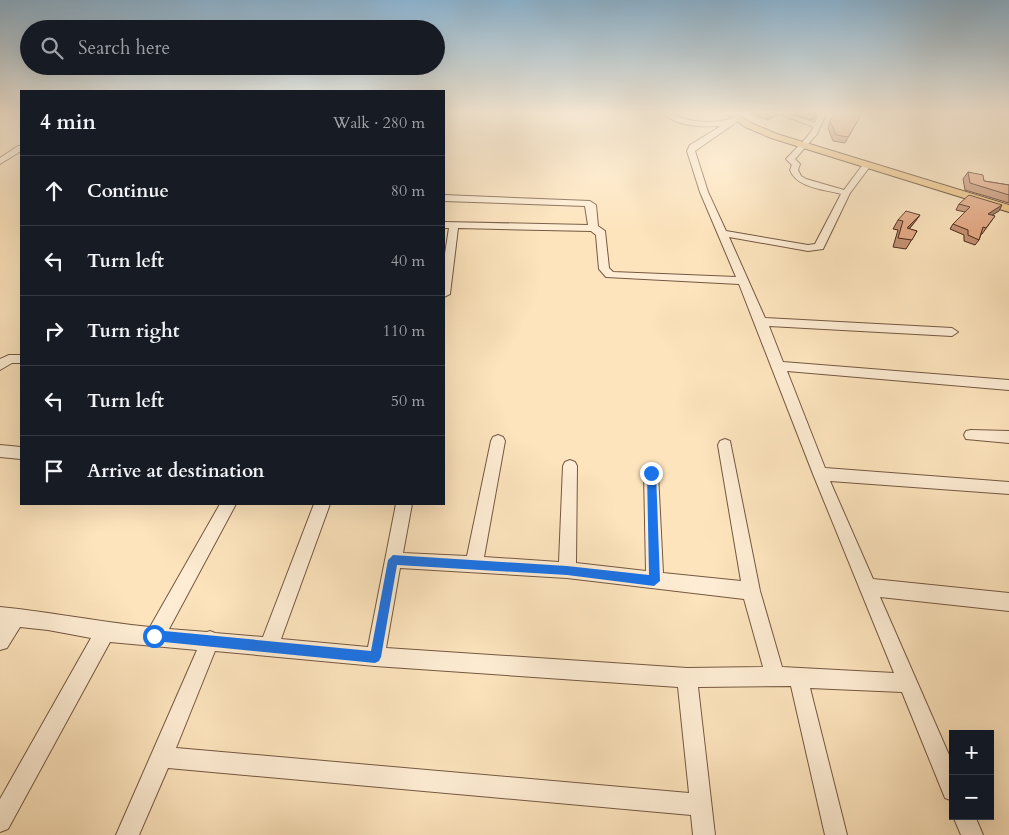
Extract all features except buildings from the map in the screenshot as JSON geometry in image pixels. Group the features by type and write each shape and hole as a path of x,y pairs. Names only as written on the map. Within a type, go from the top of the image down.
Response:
{"main road":[{"path":"824,152 1009,209"}],"street":[{"path":"0,162 15,152"},
{"path":"691,152 704,192 761,322 820,474 949,781"},
{"path":"798,152 790,158 796,164 794,170 797,177 803,181 846,193"},
{"path":"721,233 808,248 819,248 846,193 867,165"},
{"path":"445,198 587,203 591,205 593,228"},
{"path":"445,280 449,225 593,228 600,231 604,269 610,275 742,281"},
{"path":"761,322 952,332"},
{"path":"0,366 9,359 20,359"},
{"path":"777,366 844,373 1009,385"},
{"path":"971,435 1009,437"},
{"path":"474,566 498,441"},
{"path":"725,445 751,592 775,676"},
{"path":"0,451 20,453"},
{"path":"567,570 570,466"},
{"path":"651,473 654,581"},
{"path":"820,474 1009,488"},
{"path":"154,636 227,505"},
{"path":"268,648 322,505"},
{"path":"375,657 404,505"},
{"path":"393,560 567,570 751,592"},
{"path":"868,587 1009,602"},
{"path":"0,641 7,617 48,621 106,632 210,640 268,648 375,657 686,678 775,676 907,682"},
{"path":"0,821 106,632"},
{"path":"127,835 162,757 210,640"},
{"path":"798,677 836,835"},
{"path":"686,678 704,835"},
{"path":"162,757 701,805"},
{"path":"966,820 972,835"}],"route":[{"path":"154,636 375,657 393,560 567,570 654,581 651,473"}]}
